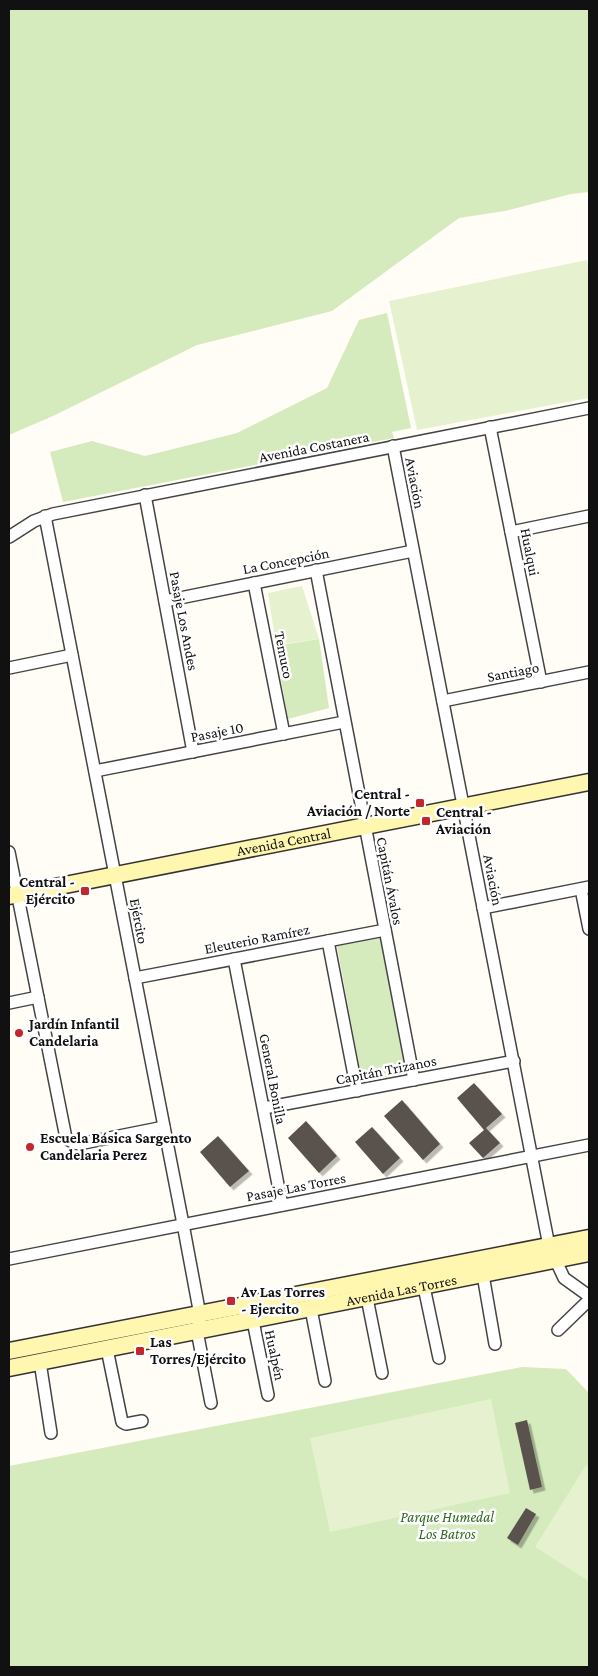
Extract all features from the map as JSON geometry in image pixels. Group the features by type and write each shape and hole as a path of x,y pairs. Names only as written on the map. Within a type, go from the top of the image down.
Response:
{"street":[{"name":"Avenida Costanera","path":"9,537 45,516 589,408"},
{"name":"Hualqui","path":"490,427 541,682"},
{"name":"Aviación","path":"393,446 483,908 553,1253"},
{"name":"Pasaje Los Andes","path":"145,495 193,752"},
{"name":"Ejército","path":"45,516 184,1224 200,1314 197,1332"},
{"path":"511,532 589,516"},
{"name":"La Concepción","path":"165,600 413,551"},
{"name":"Capitán Ávalos","path":"316,570 414,1080"},
{"name":"Temuco","path":"254,583 284,734"},
{"path":"9,668 72,656"},
{"name":"Santiago","path":"443,701 589,672"},
{"name":"Pasaje 10","path":"94,771 344,722"},
{"name":"Avenida Central","path":"13,895 589,782"},
{"path":"9,852 13,895 38,997 65,1133 70,1141 79,1144 164,1127"},
{"path":"483,908 585,888 589,929"},
{"name":"Eleuterio Ramírez","path":"135,978 385,930"},
{"path":"328,941 357,1091"},
{"name":"General Bonilla","path":"234,959 282,1205"},
{"path":"9,1003 38,997"},
{"name":"Capitán Trizanos","path":"264,1108 514,1061"},
{"name":"Pasaje Las Torres","path":"9,1259 589,1145"},
{"name":"Avenida Las Torres","path":"9,1368 483,1275 553,1253 589,1238"},
{"path":"553,1253 564,1278 589,1298 558,1330"},
{"name":"Avenida Las Torres","path":"9,1351 200,1314 553,1253 589,1254"},
{"path":"483,1275 495,1344"},
{"path":"424,1287 439,1358"},
{"path":"366,1298 382,1373"},
{"path":"311,1309 325,1381"},
{"name":"Hualpén","path":"253,1321 268,1395"},
{"path":"197,1332 211,1403"},
{"path":"107,1348 122,1422 126,1424 142,1421"},
{"path":"40,1362 51,1433"}],"green space":[{"path":"9,9 589,9 589,192 571,194 505,211 459,218 332,311 197,345 53,416 9,435"},
{"path":"587,260 589,275 589,398 417,430 389,301"},
{"path":"387,313 411,428 392,432 394,438 63,502 50,452 92,441 145,456 237,433 327,388 359,320"},
{"path":"302,586 319,639 276,645 268,593"},
{"path":"319,639 329,708 288,719 275,646"},
{"path":"380,937 406,1073 362,1081 337,946"},
{"name":"Parque Humedal Los Batros","path":"522,1367 566,1369 589,1393 589,1667 9,1667 9,1466"},
{"path":"491,1399 510,1493 330,1532 310,1438"},
{"path":"586,1465 589,1467 589,1581 535,1547"}],"building":[{"path":"474,1083 502,1114 486,1128 500,1143 483,1158 469,1143 484,1130 457,1098"},
{"path":"402,1100 440,1144 423,1160 384,1116"},
{"path":"306,1121 337,1156 319,1173 288,1138"},
{"path":"372,1127 400,1158 383,1174 355,1142"},
{"path":"218,1136 249,1171 230,1187 200,1152"},
{"path":"527,1420 542,1487 530,1490 515,1423"},
{"path":"526,1508 536,1514 518,1545 507,1538"}],"place":[{"name":"Central - Aviación / Norte","path":"420,803"},
{"name":"Central - Aviación","path":"426,821"},
{"name":"Central - Ejército","path":"85,891"},
{"name":"Jardín Infantil Candelaria","path":"19,1033"},
{"name":"Escuela Básica Sargento Candelaria Perez","path":"30,1147"},
{"name":"Av Las Torres - Ejercito","path":"231,1301"},
{"name":"Las Torres/Ejército","path":"140,1351"}]}
